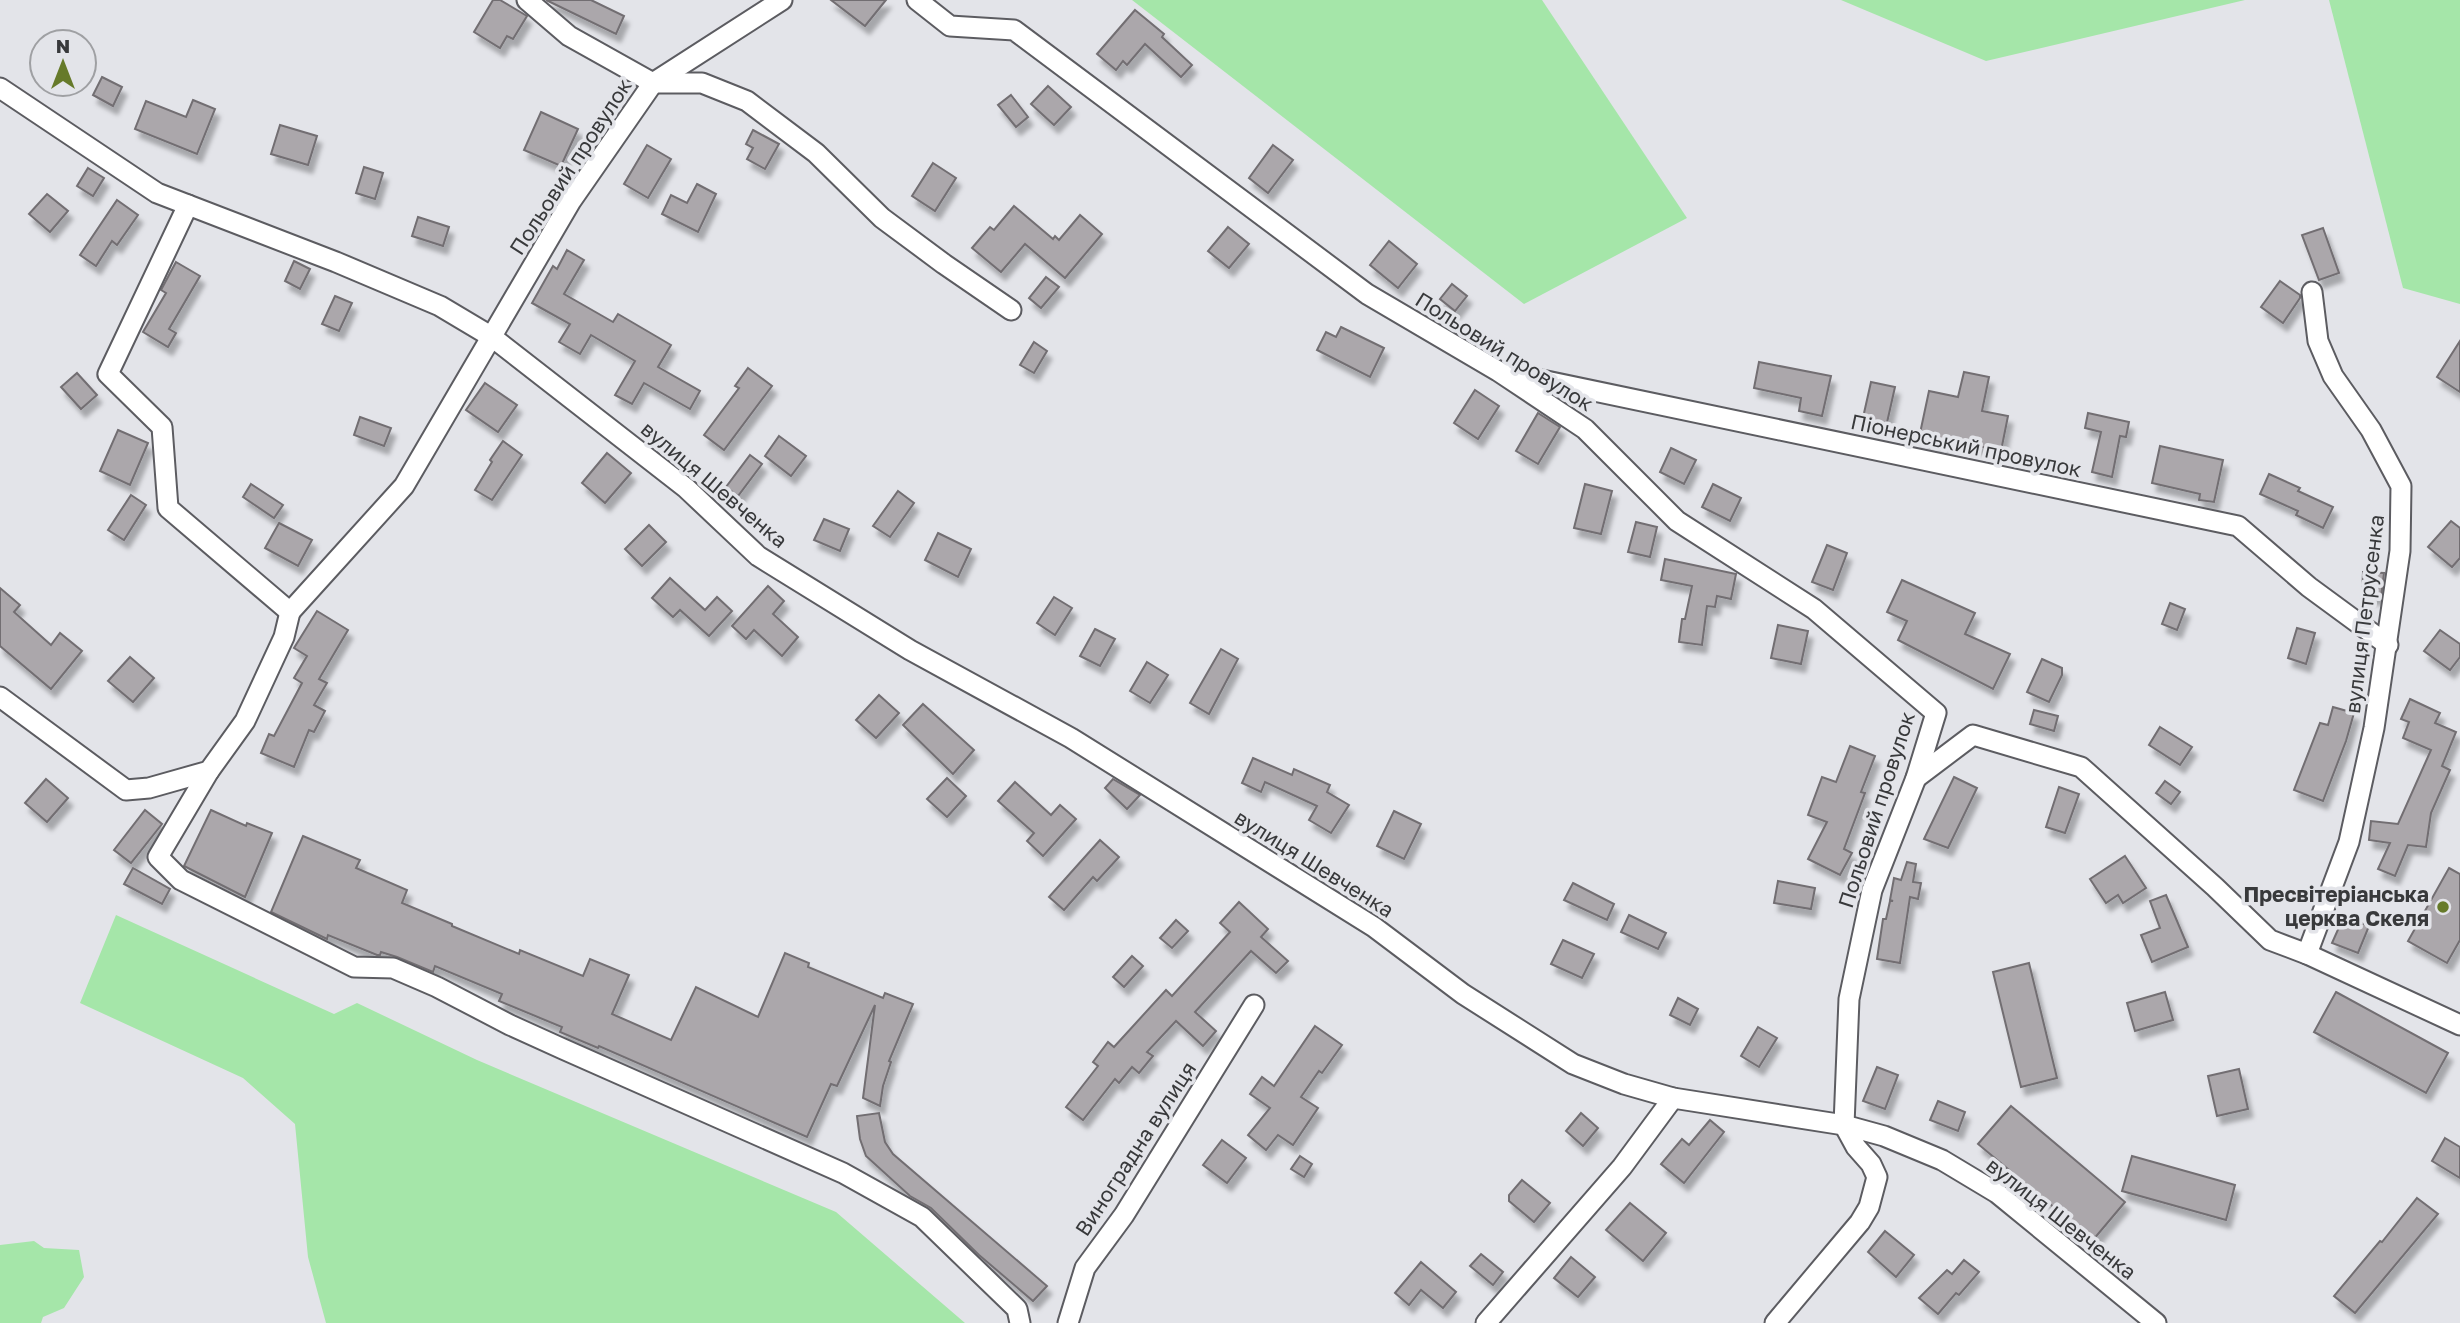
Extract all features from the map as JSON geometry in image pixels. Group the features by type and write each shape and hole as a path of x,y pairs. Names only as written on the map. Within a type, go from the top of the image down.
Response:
{"street":[{"path":"527,0 569,36 653,83 702,83 747,101 816,153 882,218 1011,310"},
{"name":"Польовий провулок","path":"492,337 571,201 653,83 782,0"},
{"name":"Польовий провулок","path":"916,0 950,26 1014,30 1367,294 1498,371 1585,429 1678,521 1814,609 1936,713 1916,778 1872,890 1849,999 1844,1125"},
{"name":"вулиця Шевченка","path":"0,88 157,193 336,262 440,306 492,337 686,488 758,556 909,650 1071,738 1374,927 1464,994 1573,1063 1624,1084 1673,1098 1844,1125 1884,1136 1941,1160 1997,1193 2157,1323"},
{"path":"188,205 108,374 162,427 168,508 290,612"},
{"name":"вулиця Петрусенка","path":"2307,954 2349,842 2374,728 2400,551 2401,486 2371,430 2333,376 2318,341 2312,292"},
{"path":"492,337 404,486 290,612 284,637 245,721 209,771 158,857 181,880 354,967 393,968 437,987 510,1025 844,1173 922,1217 1017,1309 1020,1323"},
{"name":"Піонерський провулок","path":"1498,371 2238,526 2309,587 2388,645"},
{"path":"0,697 126,790 149,788 209,771"},
{"path":"1916,778 1973,735 2081,767 2270,940 2307,954 2460,1025"},
{"name":"Виноградна вулиця","path":"1068,1323 1085,1268 1124,1216 1254,1005"},
{"path":"1486,1323 1622,1167 1673,1098"},
{"path":"1775,1323 1860,1223 1869,1207 1877,1177 1844,1125"}],"green space":[{"path":"1132,0 1542,0 1687,218 1524,304"},
{"path":"1841,0 2245,0 1986,61"},
{"path":"2329,0 2460,0 2460,304 2403,288"},
{"path":"116,915 334,1014 357,1003 477,1060 836,1212 965,1323 326,1323 308,1257 295,1124 243,1078 80,1003"},
{"path":"34,1241 44,1248 79,1250 84,1277 64,1308 43,1317 41,1323 0,1323 0,1245"}],"building":[{"path":"493,0 500,0 527,16 513,39 507,36 500,48 474,32"},
{"path":"546,0 591,0 624,16 616,34"},
{"path":"831,0 886,0 865,26"},
{"path":"1135,10 1164,34 1162,37 1192,65 1181,77 1145,44 1127,65 1123,61 1116,70 1097,54"},
{"path":"102,77 122,87 113,106 98,98 98,85"},
{"path":"1048,86 1071,107 1054,125 1031,104"},
{"path":"1011,95 1028,117 1016,127 998,105"},
{"path":"193,100 215,109 197,154 135,129 146,101 186,117"},
{"path":"541,112 578,129 561,166 524,150"},
{"path":"280,125 317,136 308,165 271,154"},
{"path":"753,130 779,144 765,169 747,159 753,148 746,144"},
{"path":"647,145 671,159 648,198 624,184"},
{"path":"1273,145 1293,160 1268,193 1249,178"},
{"path":"933,163 956,178 935,211 912,196"},
{"path":"364,167 383,173 375,199 356,193"},
{"path":"88,168 104,178 93,196 77,186"},
{"path":"697,184 716,194 698,232 662,214 671,195 687,203"},
{"path":"47,194 68,211 50,232 29,214"},
{"path":"117,200 138,215 117,245 112,241 96,266 80,255"},
{"path":"1014,206 1053,239 1055,236 1059,240 1080,215 1102,234 1065,278 1025,244 1001,272 972,248 990,227 994,230"},
{"path":"418,217 449,227 443,246 412,236"},
{"path":"1228,227 1249,244 1229,268 1208,251"},
{"path":"2323,228 2339,273 2319,280 2302,235"},
{"path":"1389,241 1417,264 1398,288 1370,265"},
{"path":"567,250 584,260 564,294 613,322 618,314 671,345 658,367 700,391 690,409 644,383 632,404 615,395 635,361 591,335 580,354 559,342 570,324 532,303 553,266 557,269"},
{"path":"294,261 310,269 300,289 285,281"},
{"path":"176,262 200,276 169,329 176,333 168,347 143,332 166,293 161,290"},
{"path":"1046,277 1059,287 1041,308 1029,298"},
{"path":"2280,281 2300,295 2283,323 2261,307"},
{"path":"1452,284 1467,296 1455,311 1440,299"},
{"path":"335,296 352,303 339,331 322,324"},
{"path":"1341,327 1384,348 1370,377 1317,350 1326,332 1336,337"},
{"path":"2460,341 2460,392 2437,377"},
{"path":"1034,342 1047,351 1034,373 1020,365"},
{"path":"1759,362 1831,376 1822,416 1799,411 1801,398 1754,388"},
{"path":"748,368 772,386 724,450 704,435 739,388 735,386"},
{"path":"1964,372 1989,377 1982,411 2008,416 2001,451 1950,440 1949,444 1919,438 1929,391 1958,397"},
{"path":"77,373 97,395 81,409 61,387"},
{"path":"1871,382 1895,387 1886,427 1862,422"},
{"path":"485,383 517,405 498,432 466,410"},
{"path":"1475,390 1499,406 1478,439 1454,423"},
{"path":"1538,413 1560,427 1538,464 1516,451"},
{"path":"2088,413 2129,422 2126,437 2120,436 2112,477 2092,472 2101,432 2085,428"},
{"path":"360,417 391,428 384,446 354,435"},
{"path":"118,430 148,443 130,485 100,471"},
{"path":"779,436 806,456 791,476 765,456"},
{"path":"503,441 522,455 492,500 475,490"},
{"path":"2160,446 2223,460 2214,502 2199,500 2200,494 2152,483"},
{"path":"1671,448 1696,460 1684,484 1660,472"},
{"path":"607,453 631,473 605,503 582,483"},
{"path":"750,455 762,464 738,496 726,487"},
{"path":"2269,474 2333,507 2323,528 2296,515 2298,511 2260,494"},
{"path":"251,484 283,505 274,518 243,497"},
{"path":"1585,484 1612,491 1601,534 1574,528"},
{"path":"1713,484 1741,498 1730,521 1702,507"},
{"path":"898,491 914,503 890,537 873,526"},
{"path":"131,495 146,505 124,540 108,530"},
{"path":"824,519 849,529 840,551 814,540"},
{"path":"2451,521 2460,528 2460,558 2452,567 2428,547"},
{"path":"1636,522 1657,527 1650,557 1628,552"},
{"path":"279,523 312,540 298,566 265,548"},
{"path":"649,525 666,542 642,566 625,549"},
{"path":"938,533 971,549 958,577 925,560"},
{"path":"1827,545 1847,553 1833,590 1812,582"},
{"path":"1665,559 1736,574 1731,599 1717,596 1715,607 1707,606 1702,645 1679,642 1682,619 1685,619 1692,586 1661,580"},
{"path":"2363,572 2384,573 2381,597 2362,596"},
{"path":"670,578 705,610 717,597 732,611 709,636 680,610 673,617 652,598"},
{"path":"1902,580 1975,613 1965,634 2010,654 1993,689 1898,640 1907,621 1887,612"},
{"path":"768,586 784,601 773,614 798,637 782,656 754,630 746,639 732,626"},
{"path":"0,588 20,605 14,612 51,645 60,633 82,651 51,689 0,646"},
{"path":"1054,597 1072,608 1055,635 1037,623"},
{"path":"2170,603 2185,609 2177,630 2162,624"},
{"path":"317,611 348,630 319,679 327,683 314,705 325,711 314,732 309,730 294,767 261,753 269,734 274,736 302,683 294,678 307,656 294,648"},
{"path":"1778,625 1808,631 1801,664 1771,658"},
{"path":"2297,628 2315,633 2306,664 2288,658"},
{"path":"1095,629 1115,639 1100,666 1080,656"},
{"path":"2440,630 2460,644 2460,657 2450,670 2424,651"},
{"path":"1221,649 1238,659 1209,714 1190,703"},
{"path":"130,657 154,678 133,702 108,681"},
{"path":"2042,659 2062,668 2062,675 2049,702 2027,692"},
{"path":"1147,662 1168,675 1150,703 1130,691"},
{"path":"879,695 899,713 876,738 856,720"},
{"path":"2410,699 2440,713 2435,723 2456,732 2442,766 2450,770 2431,813 2426,847 2408,845 2395,876 2378,869 2390,843 2369,840 2371,821 2398,824 2431,750 2403,738 2409,722 2401,719"},
{"path":"923,704 974,750 953,774 903,725"},
{"path":"2333,707 2354,713 2323,801 2294,790 2320,723 2328,725"},
{"path":"2034,710 2058,716 2054,731 2030,724"},
{"path":"2160,727 2192,747 2180,765 2149,745"},
{"path":"1850,746 1875,756 1861,792 1865,793 1844,849 1852,853 1840,875 1808,859 1827,822 1808,815 1822,777 1836,782"},
{"path":"1253,758 1292,775 1294,769 1330,785 1327,792 1349,805 1331,833 1309,820 1317,806 1265,782 1261,792 1242,783"},
{"path":"1954,777 1977,788 1948,848 1924,839"},
{"path":"947,778 966,796 947,817 927,799"},
{"path":"46,779 68,798 47,822 25,803"},
{"path":"1113,779 1140,795 1127,809 1105,788"},
{"path":"2165,781 2180,792 2171,804 2156,793"},
{"path":"1015,782 1051,815 1060,805 1076,819 1043,856 1027,841 1034,833 998,801"},
{"path":"2059,787 2079,794 2065,833 2046,827"},
{"path":"145,810 162,824 131,863 114,850"},
{"path":"211,810 246,826 247,823 272,833 245,897 184,866"},
{"path":"1394,811 1421,824 1404,859 1377,846"},
{"path":"303,836 360,860 356,868 407,890 402,903 452,926 519,954 520,950 583,976 590,959 629,975 612,1014 671,1040 696,987 758,1017 785,953 809,963 808,967 883,998 885,993 913,1004 889,1061 891,1062 880,1106 863,1098 875,1005 837,1086 831,1084 807,1137 599,1046 598,1048 560,1032 562,1027 499,1001 502,994 435,966 433,972 381,952 377,955 328,935 327,939 271,912"},
{"path":"1100,840 1119,857 1097,881 1093,877 1064,910 1049,897"},
{"path":"2125,856 2146,888 2123,903 2118,895 2106,903 2090,879"},
{"path":"1907,862 1916,864 1913,882 1921,883 1918,899 1910,897 1900,963 1877,959 1883,919 1886,919 1890,901 1893,901 1890,900 1894,878 1901,880"},
{"path":"133,868 170,889 162,904 124,884"},
{"name":"Пресвітеріанська церква Скеля","path":"2449,868 2460,874 2460,940 2447,963 2408,941"},
{"path":"1778,881 1815,888 1811,909 1774,903"},
{"path":"1573,883 1614,904 1607,920 1564,900"},
{"path":"2166,895 2188,947 2152,962 2141,935 2160,928 2150,901"},
{"path":"1239,902 1268,929 1261,937 1288,961 1276,973 1251,951 1195,1012 1216,1031 1203,1046 1176,1021 1147,1052 1153,1056 1139,1073 1132,1067 1119,1083 1115,1079 1083,1120 1066,1107 1098,1066 1093,1062 1108,1042 1114,1047 1166,990 1172,996 1230,932 1220,923"},
{"path":"1629,915 1666,933 1658,949 1621,932"},
{"path":"2344,916 2369,926 2358,953 2332,943"},
{"path":"1176,920 1188,931 1172,948 1160,938"},
{"path":"1563,940 1594,954 1582,978 1551,964"},
{"path":"1132,956 1143,966 1124,987 1113,977"},
{"path":"2029,963 2057,1078 2021,1087 1993,972"},
{"path":"2165,992 2173,1020 2135,1031 2127,1003"},
{"path":"2336,992 2448,1053 2426,1093 2314,1032"},
{"path":"1678,998 1698,1009 1690,1025 1670,1015"},
{"path":"1315,1026 1342,1045 1301,1097 1318,1108 1293,1145 1278,1135 1266,1150 1248,1135 1270,1108 1250,1094 1262,1077 1274,1086"},
{"path":"1758,1027 1777,1038 1759,1067 1741,1056"},
{"path":"1877,1067 1898,1075 1885,1109 1863,1101"},
{"path":"2239,1069 2248,1109 2217,1116 2208,1076"},
{"path":"1938,1101 1965,1112 1958,1131 1930,1120"},
{"path":"2011,1106 2125,1202 2093,1240 1978,1144"},
{"path":"879,1113 885,1142 893,1154 1047,1286 1033,1301 979,1255 931,1208 910,1196 866,1156 860,1139 857,1116"},
{"path":"1581,1113 1598,1128 1583,1146 1566,1131"},
{"path":"1710,1120 1724,1132 1684,1183 1661,1164 1682,1139 1689,1145"},
{"path":"2445,1138 2460,1147 2460,1178 2432,1161"},
{"path":"1222,1140 1246,1158 1227,1183 1203,1165"},
{"path":"1300,1156 1312,1164 1304,1177 1291,1169"},
{"path":"2132,1156 2235,1185 2226,1220 2122,1191"},
{"path":"1522,1180 1550,1203 1534,1222 1509,1201 1509,1195"},
{"path":"2417,1198 2438,1214 2355,1313 2334,1296"},
{"path":"1630,1203 1666,1233 1643,1261 1606,1230"},
{"path":"1885,1231 1914,1255 1896,1277 1868,1252"},
{"path":"1481,1254 1503,1272 1493,1285 1470,1266"},
{"path":"1571,1257 1595,1277 1578,1297 1554,1278"},
{"path":"1964,1260 1979,1272 1938,1314 1919,1298 1947,1270 1952,1274"},
{"path":"1421,1262 1456,1292 1443,1308 1421,1290 1409,1305 1395,1293"}],"place":[{"name":"Пресвітеріанська церква Скеля","path":"2443,907"}]}
